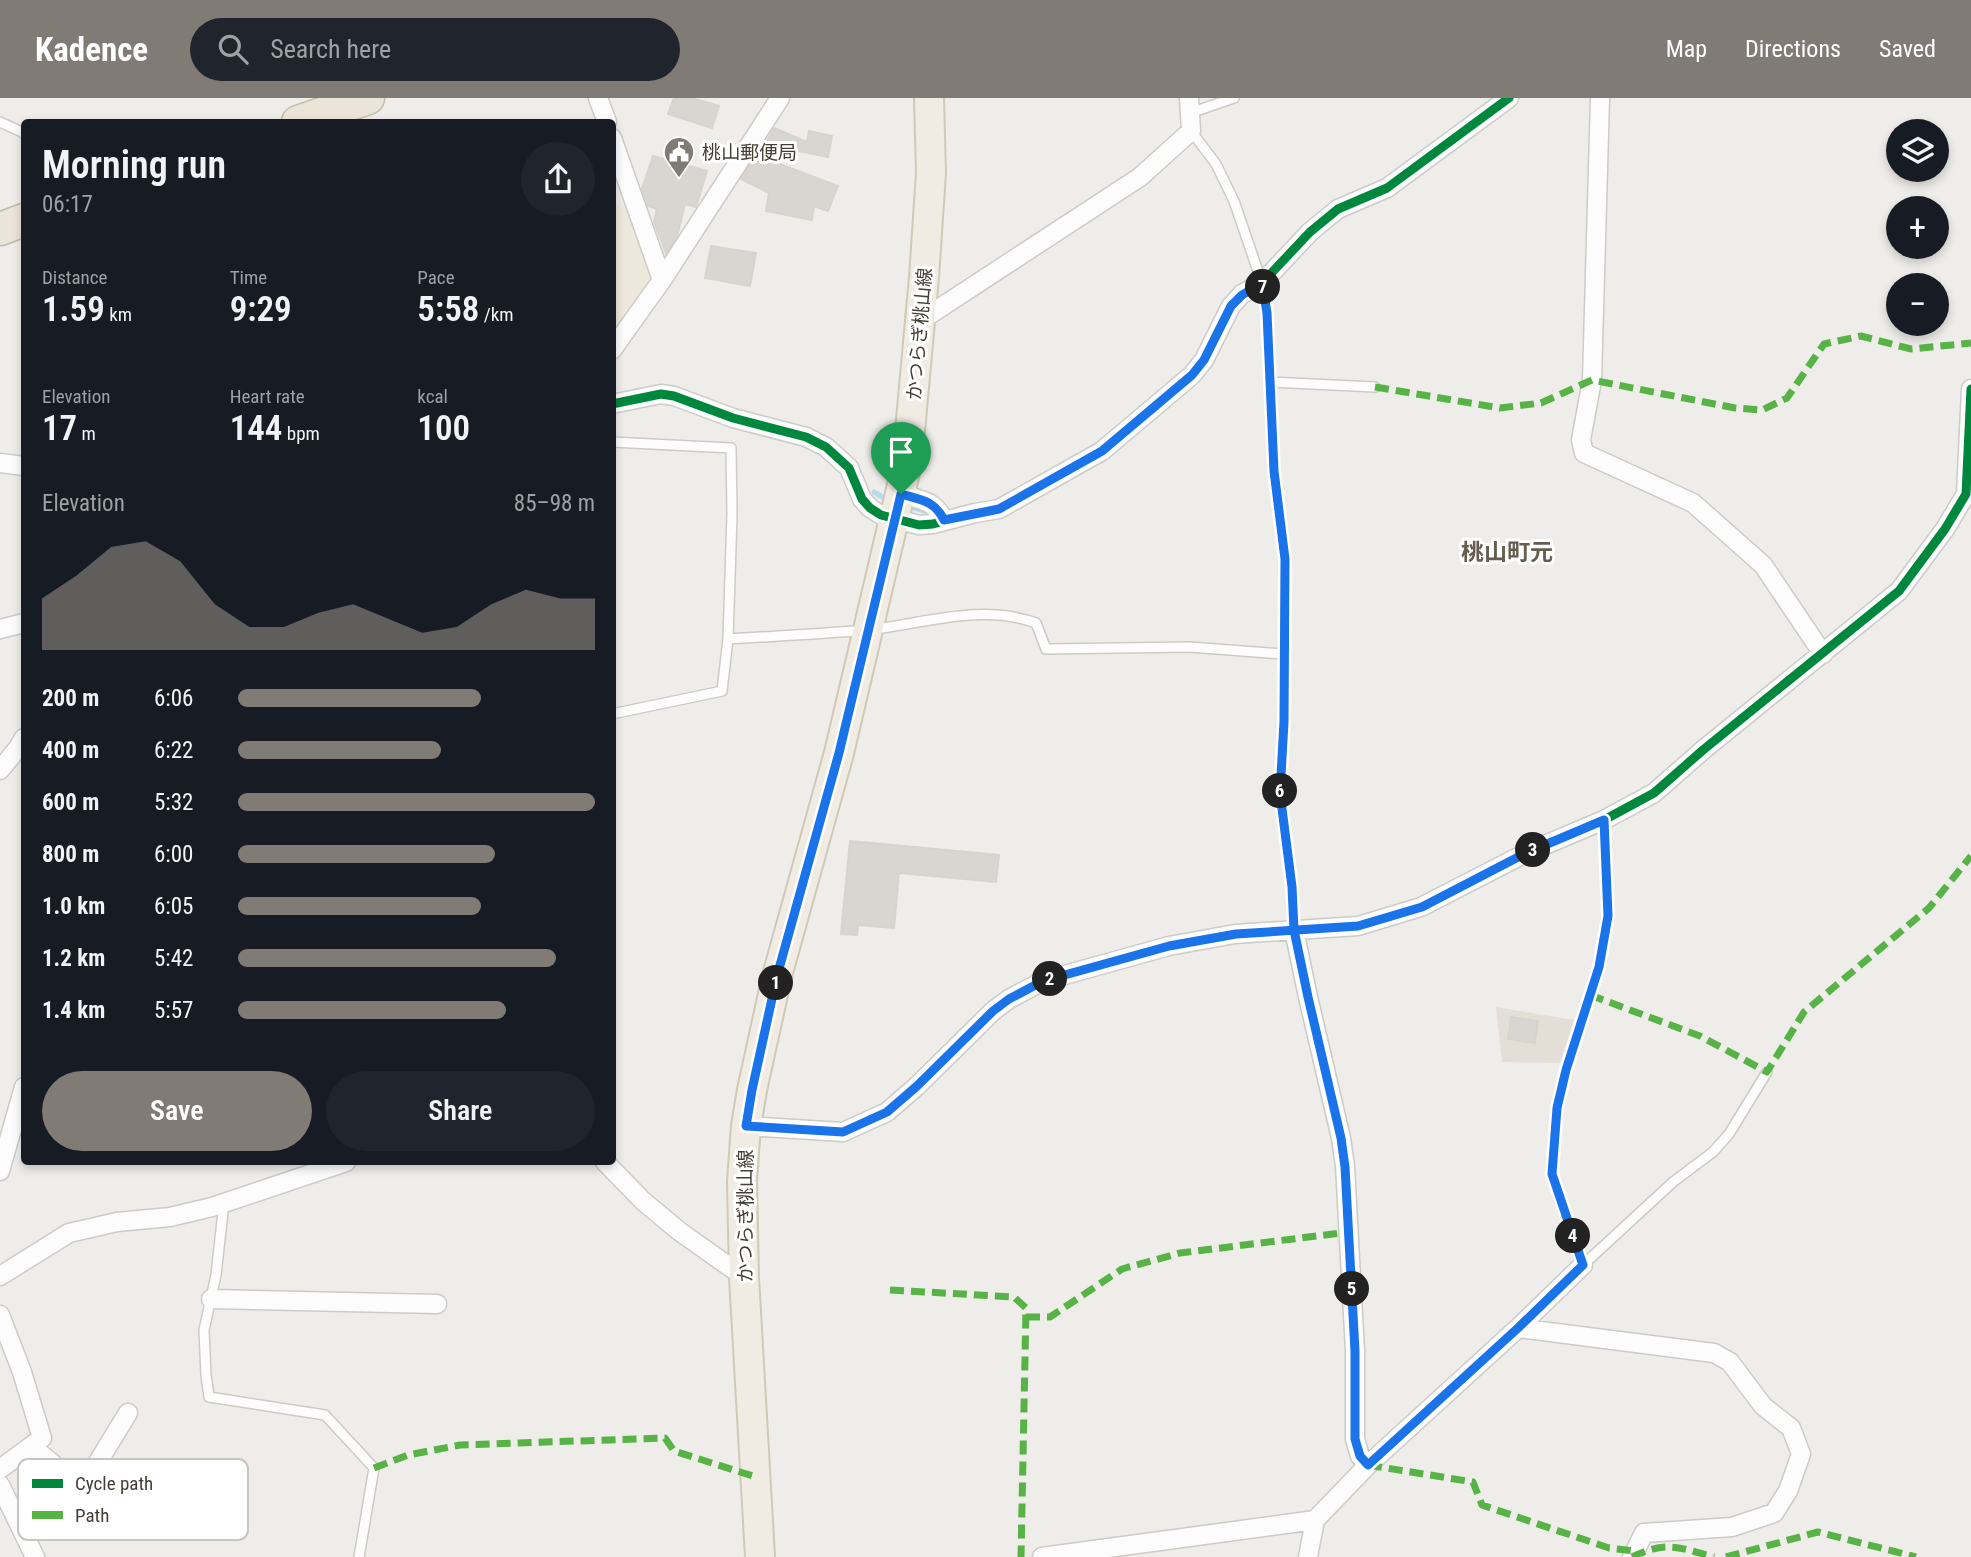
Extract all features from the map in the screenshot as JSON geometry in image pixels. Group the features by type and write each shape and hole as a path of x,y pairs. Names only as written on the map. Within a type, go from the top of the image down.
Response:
{"highway":[{"path":"307,119 368,98"},
{"path":"0,229 21,221"}],"main road":[{"name":"かつらぎ桃山線","path":"760,1557 744,1277 742,1181 746,1126 777,976 839,753 907,464 930,173 929,98"}],"street":[{"path":"598,98 606,119"},
{"path":"616,344 662,280 780,98"},
{"path":"898,507 919,525 999,509 1102,451 1192,375 1204,360 1231,306 1242,295 1262,283 1310,232 1338,209 1387,188 1509,98"},
{"path":"1601,98 1592,380 1581,440 1584,453 1692,503 1763,565 1823,654"},
{"path":"920,321 1140,177 1190,114"},
{"path":"616,149 662,280"},
{"path":"746,1126 843,1132 887,1112 993,1011 1043,981 1169,946 1236,934 1358,926 1422,907 1526,853 1604,820 1654,793 1899,591 1945,529 1966,494 1971,389"},
{"path":"616,403 660,394 674,396 733,418 806,437 826,447 849,468 862,499 870,509 881,515 898,507 929,503 939,509 944,520"},
{"path":"0,463 21,466"},
{"path":"0,629 21,624"},
{"path":"0,770 21,744"},
{"path":"1294,930 1341,1138 1355,1351 1355,1439 1360,1456 1368,1465"},
{"path":"0,1171 21,1098"},
{"path":"0,1276 69,1233 117,1222 170,1217 224,1203 337,1165"},
{"path":"608,1165 679,1231 744,1277"},
{"path":"1308,1557 1315,1520 1368,1465 1583,1265"},
{"path":"211,1299 437,1304"},
{"path":"0,1315 22,1372 42,1438 0,1469"},
{"path":"1518,1328 1714,1353 1730,1362 1763,1406 1791,1428 1801,1454 1788,1491 1774,1513 1732,1527 1644,1533 1632,1557"},
{"path":"100,1459 128,1413"},
{"path":"31,1447 46,1459"},
{"path":"0,1485 18,1522"},
{"path":"1042,1557 1315,1520"},
{"path":"27,1540 35,1557"}],"lane":[{"path":"1234,98 1190,114 1234,201 1262,283 1267,313 1274,471 1285,559 1284,722 1280,793 1292,887 1294,930"},
{"path":"0,122 21,132"},
{"path":"1269,382 1375,387"},
{"path":"616,442 731,448 732,514 728,639 722,691 616,713"},
{"path":"728,639 868,629 965,614 1018,617 1036,622 1046,649 1190,647 1283,654"},
{"path":"1604,820 1608,916 1599,967 1566,1070 1557,1108 1552,1174 1583,1265 1674,1182 1713,1152 1729,1134 1767,1072"},
{"path":"224,1203 216,1275 204,1330 209,1397 325,1415 374,1468 359,1557"}],"shaded area":[{"path":"616,205 627,208 651,277 616,330"},
{"path":"1496,1007 1574,1020 1560,1063 1502,1062"}],"building":[{"path":"674,98 692,98 719,106 712,128 668,114"},
{"path":"774,128 807,142 809,131 832,136 828,157 765,144"},
{"path":"756,155 838,186 828,211 814,206 812,220 766,211 769,193 741,179"},
{"path":"653,156 707,171 696,207 685,204 677,237 666,253 654,222 657,209 648,206 642,189"},
{"path":"711,246 756,253 750,286 705,278"},
{"path":"850,841 999,855 996,882 899,873 894,928 858,925 857,935 841,934"},
{"path":"1511,1017 1538,1021 1535,1043 1508,1039"}],"waterway":[{"path":"874,492 889,501"},
{"path":"909,507 925,511"}],"marked path":[{"path":"1375,387 1500,408 1541,403 1592,380 1735,408 1762,410 1787,398 1824,344 1861,336 1911,349 1971,343"},
{"path":"1590,995 1700,1036 1767,1072 1804,1012 1929,908 1971,856"},
{"path":"1026,1317 1050,1317 1122,1269 1180,1253 1349,1232"},
{"path":"890,1290 1014,1297 1026,1308 1021,1557"},
{"path":"374,1468 408,1455 460,1445 665,1438 674,1451 756,1477"},
{"path":"1368,1465 1473,1482 1482,1505 1609,1548 1635,1551"},
{"path":"1726,1557 1818,1532 1916,1557"},
{"path":"1632,1557 1664,1547 1714,1557"}],"cycle path":[{"path":"616,403 661,394 674,396 733,418 806,437 826,447 849,468 862,499 881,515 919,525 999,509 1102,451 1192,375 1204,360 1231,306 1242,294 1262,283 1310,232 1338,209 1387,188 1509,98"},
{"path":"746,1126 843,1132 887,1112 993,1011 1043,981 1169,946 1235,934 1358,926 1421,907 1526,853 1604,820 1654,793 1899,591 1945,529 1966,494 1971,389"}],"place":[{"name":"桃山郵便局","path":"679,179"}],"district":[{"name":"桃山町元","path":"1507,552"}],"route":[{"path":"901,494 839,753 777,976 746,1126 843,1132 887,1112 993,1011 1043,981 1169,946 1236,934 1280,930 1294,930 1358,926 1422,907 1526,853 1604,820 1608,916 1599,967 1566,1070 1557,1108 1552,1174 1583,1265 1368,1465 1360,1456 1355,1439 1355,1351 1345,1167 1341,1138 1294,930 1292,887 1280,793 1284,722 1285,559 1274,471 1267,313 1262,283 1242,295 1231,306 1204,360 1192,375 1102,451 1073,469 999,509 944,520 939,509 901,494"}]}
